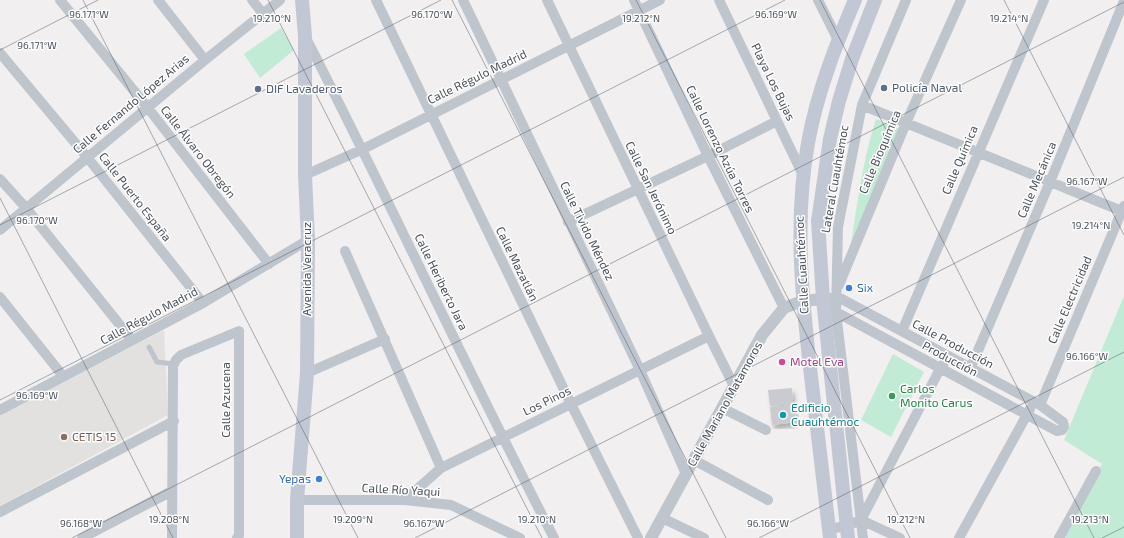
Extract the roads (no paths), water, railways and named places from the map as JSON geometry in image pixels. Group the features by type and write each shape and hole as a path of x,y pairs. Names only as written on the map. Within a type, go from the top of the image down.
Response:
{"main road":[{"name":"Avenida Veracruz","path":"297,538 297,500 307,373 308,240 305,175 305,36 302,0"},
{"name":"Calle Cuauhtémoc","path":"829,533 802,301 800,213 803,175 815,108 838,40 855,0"},
{"name":"Calle Cuauhtémoc","path":"847,532 832,296 818,221 830,139 852,59 875,0"}],"street":[{"name":"Calle Álvaro Obregón","path":"60,0 148,108 269,264"},
{"path":"158,0 205,60"},
{"path":"252,0 264,15"},
{"name":"Calle Fernando López Arias","path":"0,230 205,60 264,15 280,0"},
{"name":"Calle Mazatlán","path":"376,0 571,404 638,538"},
{"name":"Calle Tivido Méndez","path":"463,0 640,370 686,474"},
{"name":"Calle San Jerónimo","path":"547,0 734,386"},
{"name":"Calle Lorenzo Azúa Torres","path":"634,0 708,156 784,308"},
{"name":"Calle Régulo Madrid","path":"305,175 363,149 430,114 660,0"},
{"name":"Playa Los Bujas","path":"719,0 803,175"},
{"path":"818,0 838,40"},
{"name":"Lateral Cuauhtémoc","path":"832,296 838,227 862,105 906,0"},
{"name":"Calle Bioquímica","path":"832,296 906,123 961,0"},
{"name":"Calle Química","path":"902,331 977,153 1044,0"},
{"name":"Calle Mecánica","path":"971,367 1050,182 1124,1"},
{"name":"Calle Heriberto Jara","path":"305,36 363,149 502,438 554,538"},
{"name":"Calle Puerto España","path":"0,53 88,157 203,303"},
{"path":"862,105 977,153 1123,210"},
{"path":"568,222 638,190 777,121"},
{"path":"0,179 26,208 132,340"},
{"name":"Calle Electricidad","path":"959,538 1026,415 1037,404 1123,210"},
{"name":"Calle Régulo Madrid","path":"0,410 203,303 308,240"},
{"path":"345,251 441,468"},
{"name":"Calle Mariano Matamoros","path":"651,538 762,335 784,308 802,301 832,296"},
{"name":"Producción","path":"832,296 836,312 1057,431 1062,430 1064,427"},
{"name":"Calle Producción","path":"832,296 971,367 1037,404 1063,422 1064,427"},
{"path":"0,297 63,376"},
{"path":"836,312 863,538"},
{"name":"Calle Azucena","path":"175,362 181,355 239,331 239,528 237,538"},
{"name":"Los Pinos","path":"404,500 441,468 709,336"},
{"path":"307,373 385,339"},
{"path":"829,533 847,532 860,520 940,369 949,356"},
{"path":"172,538 175,362"},
{"path":"722,408 766,430"},
{"path":"0,512 174,421"},
{"path":"694,460 768,500"},
{"path":"1059,538 1096,471"},
{"path":"82,538 172,491"},
{"name":"Calle Río Yaqui","path":"297,500 404,500 451,505 520,538"},
{"path":"662,518 704,538"},
{"path":"860,520 900,538"}],"lane":[{"path":"149,347 157,362 175,362"}],"place":[{"name":"Policía Naval","path":"884,88"},
{"name":"DIF Lavaderos","path":"258,89"},
{"name":"Six","path":"849,288"},
{"name":"Motel Eva","path":"782,362"},
{"name":"Carlos Monito Carus","path":"892,396"},
{"name":"Edificio Cuauhtémoc","path":"783,415"},
{"name":"CETIS 15","path":"64,437"},
{"name":"Yepas","path":"319,479"}]}
